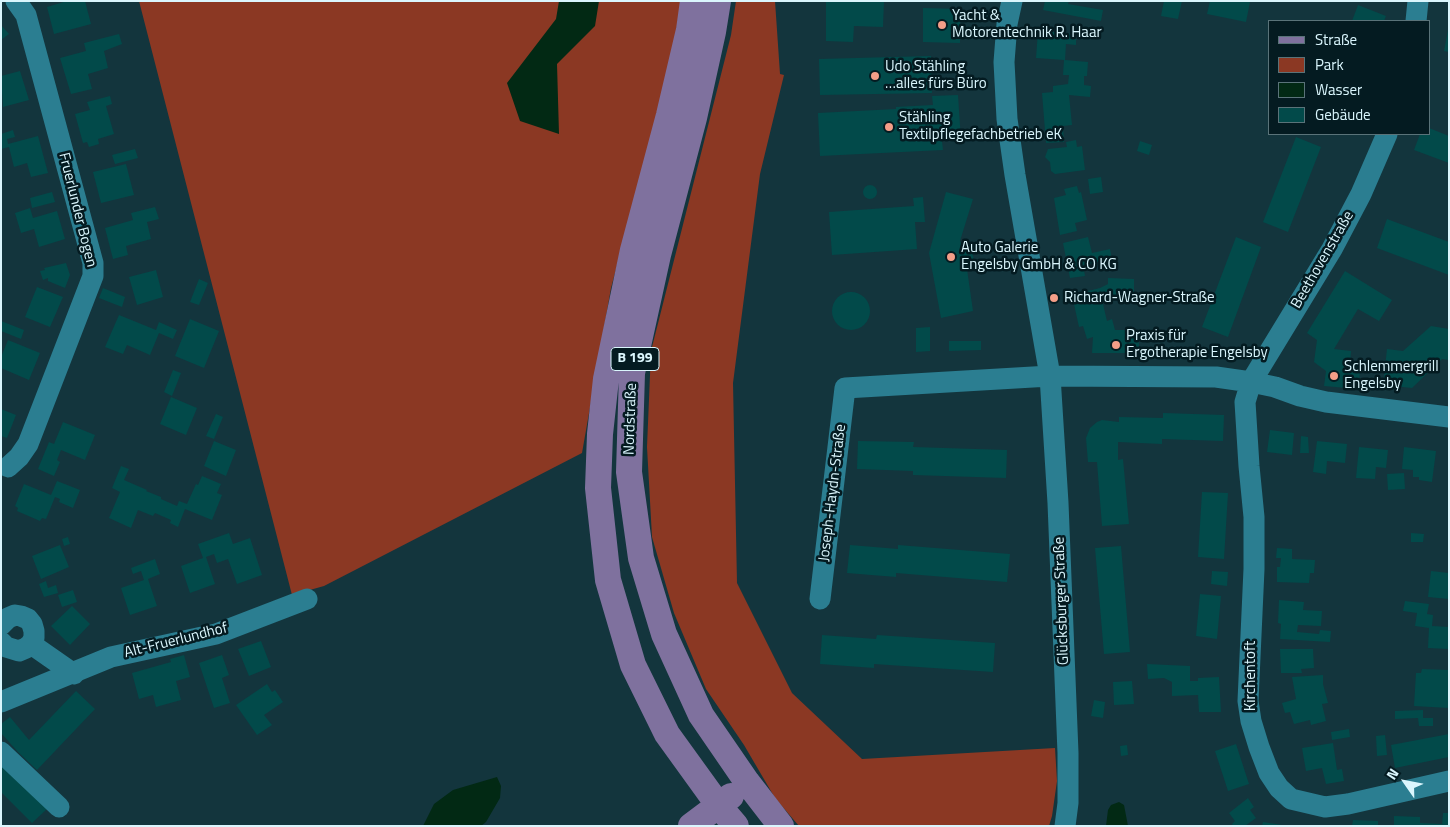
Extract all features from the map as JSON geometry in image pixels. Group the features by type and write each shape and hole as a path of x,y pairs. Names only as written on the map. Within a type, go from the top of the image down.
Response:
{"main road":[{"name":"Nordstraße","path":"693,1 689,30 633,250 606,380 600,434 598,488 608,580 633,665 667,734 719,806"},
{"name":"Nordstraße","path":"718,1 694,118 658,255 632,373 629,472 641,558 664,634 701,714 747,782"},
{"path":"691,826 719,806 747,782"},
{"name":"B 199","path":"747,782 781,826"},
{"name":"B 199","path":"719,806 736,826"}],"street":[{"name":"Fruerlunder Bogen","path":"8,467 20,457 28,444 93,276 90,253 26,15 16,1"},
{"name":"Glücksburger Straße","path":"1012,1 1007,24 1004,62 1007,119 1050,376 1058,503 1068,753 1068,803 1065,826"},
{"path":"1416,20 1418,1"},
{"name":"Beethovenstraße","path":"1251,382 1332,248 1362,194 1387,135"},
{"path":"1050,376 1216,377 1274,387 1326,402 1449,417"},
{"name":"Joseph-Haydn-Straße","path":"820,599 845,388 1050,376"},
{"name":"Kirchentoft","path":"1251,382 1245,402 1254,517 1254,569 1248,701 1251,721 1269,773 1278,788 1292,799 1325,807 1348,804 1449,781"},
{"name":"Alt-Fruerlundhof","path":"1,702 74,674 111,657 216,634 307,599"},
{"path":"1,625 11,616 21,616 28,619 34,631 34,638 26,648 19,651 3,647"},
{"path":"31,644 74,674"},
{"path":"1,752 59,807"}],"green space":[{"path":"139,1 681,1 672,57 611,288 582,453 324,586 292,595"},
{"path":"736,1 775,1 780,74 784,75 760,174 733,383 737,583 792,693 862,759 1055,748 1057,781 1049,826 799,826 775,798 744,745 706,689 674,613 652,537 647,447 651,351 731,35"}],"water":[{"path":"559,1 599,1 595,26 557,64 559,134 520,121 507,83 556,19"},
{"path":"497,777 501,786 500,798 486,822 481,826 423,826 434,804 453,790"},
{"path":"1119,802 1124,805 1128,826 1106,826 1108,810 1111,805"}],"building":[{"path":"67,1 85,1 91,24 54,34 47,7"},
{"path":"826,1 884,1 883,27 854,26 853,42 826,41"},
{"path":"1045,1 1069,1 1068,4 1103,10 1101,21 1043,10"},
{"path":"1164,1 1182,1 1178,19 1161,16"},
{"path":"1210,1 1250,2 1246,22 1207,14"},
{"path":"1358,5 1386,16 1384,20 1352,20"},
{"name":"Yacht & Motorentechnik R. Haar","path":"923,8 960,9 960,43 923,42"},
{"path":"1,25 9,34 1,40"},
{"path":"1449,30 1449,52 1444,51"},
{"path":"1038,31 1076,34 1076,45 1066,44 1065,60 1088,62 1087,76 1084,76 1084,85 1091,86 1090,97 1069,95 1072,125 1063,126 1064,142 1046,143 1042,93 1053,92 1053,86 1068,84 1069,75 1063,75 1064,60 1036,58"},
{"path":"119,34 122,44 104,51 108,68 88,74 92,89 71,94 60,58 86,51 84,43"},
{"name":"Udo Stähling …alles fürs Büro","path":"931,56 932,93 820,95 819,59"},
{"path":"20,71 29,100 3,107 1,76"},
{"name":"Stähling Textilpflegefachbetrieb eK","path":"958,95 961,140 942,141 943,150 820,156 818,113 933,105 932,96"},
{"path":"110,96 112,104 106,106 114,134 98,139 99,144 89,147 87,142 83,143 75,114 90,110 87,102"},
{"path":"1430,128 1449,136 1449,163 1414,150 1420,135 1430,135"},
{"path":"13,130 15,137 7,139 8,144 38,136 48,173 31,177 27,163 14,167 9,147 1,149 1,134"},
{"path":"1296,137 1321,147 1288,232 1263,222"},
{"path":"1076,140 1077,147 1082,146 1085,170 1055,174 1051,171 1050,162 1045,157 1048,149 1067,147 1066,142"},
{"path":"1140,141 1152,145 1149,155 1137,151"},
{"path":"135,149 138,158 115,164 112,155"},
{"path":"126,164 134,195 101,203 93,172"},
{"path":"1101,177 1103,192 1090,194 1088,179"},
{"path":"870,185 875,187 877,192 875,197 870,199 865,197 863,192 865,187"},
{"path":"1077,186 1079,193 1081,192 1087,220 1075,223 1077,231 1060,235 1054,198 1066,195 1064,189"},
{"path":"52,192 55,202 32,208 30,198"},
{"name":"Auto Galerie Engelsby GmbH & CO KG","path":"946,192 973,199 960,241 963,249 971,247 974,260 966,262 973,311 941,318 929,253"},
{"path":"923,197 925,222 915,222 917,249 832,255 829,212 914,206 913,198"},
{"path":"155,207 159,219 147,222 151,239 126,246 128,255 113,259 105,228 133,220 131,213"},
{"path":"30,208 33,218 57,211 65,239 39,247 34,229 21,233 15,213"},
{"path":"1387,219 1449,242 1449,275 1377,248"},
{"path":"1088,237 1092,253 1110,249 1112,259 1083,265 1085,276 1070,278 1063,243"},
{"path":"1236,237 1261,247 1228,337 1202,327"},
{"path":"66,263 70,275 65,288 48,281 48,278 43,280 40,271 45,270 44,268"},
{"path":"156,270 163,297 137,305 129,277"},
{"path":"1345,271 1392,300 1379,321 1358,309 1334,349 1351,351 1350,363 1361,364 1358,389 1324,386 1326,371 1314,362 1317,340 1307,333"},
{"path":"1108,278 1134,279 1134,297 1111,297 1102,300 1107,321 1112,319 1115,330 1139,330 1139,353 1092,353 1093,337 1087,339 1083,326 1079,327 1072,295 1100,288 1108,284"},
{"path":"199,279 208,283 199,305 190,302"},
{"path":"37,287 63,297 50,327 25,317"},
{"path":"103,288 125,297 122,307 99,298"},
{"path":"851,292 865,297 870,311 865,325 851,330 837,325 832,311 837,297"},
{"path":"119,315 156,330 159,322 177,330 173,339 159,333 150,355 127,345 123,354 105,347"},
{"path":"190,319 219,331 204,368 175,356"},
{"path":"1,321 24,330 21,339 1,331"},
{"path":"1431,326 1449,329 1449,360 1442,359 1412,388 1383,385 1387,349 1403,351"},
{"path":"930,327 930,351 916,352 916,328"},
{"path":"8,340 40,353 29,380 1,368 1,357"},
{"path":"949,341 981,341 981,350 949,351"},
{"path":"173,370 181,373 172,396 164,392"},
{"path":"171,397 197,408 186,435 160,424"},
{"path":"1,409 16,415 7,438 1,436"},
{"path":"1163,413 1224,415 1223,441 1162,439 1162,444 1118,442 1118,460 1123,459 1129,524 1102,526 1097,462 1088,462 1086,438 1090,428 1102,420 1119,422 1119,417 1163,418"},
{"path":"216,414 223,417 214,439 206,436"},
{"path":"63,422 95,435 85,460 61,450 57,460 60,462 54,476 38,469 49,442 54,444"},
{"path":"1270,430 1294,433 1292,455 1267,452"},
{"path":"1301,436 1308,437 1309,453 1300,453"},
{"path":"214,441 236,450 226,476 204,466"},
{"path":"858,441 914,442 913,447 1007,450 1006,478 913,475 913,471 857,469"},
{"path":"1317,441 1347,444 1345,463 1327,461 1326,474 1313,472"},
{"path":"1359,447 1388,450 1386,468 1376,467 1375,479 1356,478"},
{"path":"1404,447 1436,451 1432,482 1419,480 1419,477 1413,477 1413,470 1402,469"},
{"path":"121,466 129,469 124,480 177,506 179,501 187,504 196,484 198,485 202,476 221,484 217,493 222,495 212,520 185,509 178,527 170,523 171,520 155,513 153,516 138,510 131,528 109,518 120,492 112,488"},
{"path":"1404,473 1405,489 1388,490 1387,474"},
{"path":"57,481 80,490 73,508 59,502 60,499 55,497 46,519 42,518 40,521 17,511 18,508 15,506 24,484 51,495"},
{"path":"1202,492 1228,493 1224,559 1198,557"},
{"path":"229,533 233,544 250,538 262,575 237,584 228,559 217,563 214,554 206,557 215,584 190,593 181,566 203,558 198,544"},
{"path":"1411,533 1424,534 1423,542 1411,542"},
{"path":"68,537 70,544 64,546 62,539"},
{"path":"60,545 69,567 41,579 32,556"},
{"path":"850,545 898,549 898,545 1010,554 1007,582 896,573 896,577 847,573"},
{"path":"1121,546 1130,652 1104,654 1095,548"},
{"path":"1277,548 1292,549 1292,559 1315,560 1314,573 1310,573 1309,583 1277,582 1277,567 1280,567 1281,558 1276,558"},
{"path":"155,559 160,574 148,579 157,606 130,615 121,588 144,580 141,571 133,574 131,568"},
{"path":"1212,571 1228,572 1227,586 1211,584"},
{"path":"1431,571 1449,573 1449,599 1428,597"},
{"path":"46,581 48,588 56,585 58,593 44,597 39,584"},
{"path":"73,590 77,602 62,607 58,595"},
{"path":"1200,594 1221,596 1217,639 1196,636"},
{"path":"1279,600 1304,602 1303,610 1322,611 1321,626 1298,625 1297,632 1319,634 1320,630 1331,631 1330,642 1280,639 1281,624 1278,623"},
{"path":"1405,601 1429,604 1427,614 1433,615 1432,626 1449,627 1449,649 1428,648 1429,628 1415,626 1417,613 1403,611"},
{"path":"72,606 90,624 70,645 51,626"},
{"path":"822,635 876,639 877,635 995,643 993,672 874,664 874,668 820,664"},
{"path":"261,641 271,667 249,676 238,649"},
{"path":"1280,649 1313,649 1314,668 1301,669 1302,673 1281,673"},
{"path":"184,655 190,677 176,681 181,700 156,707 153,695 139,699 132,673 171,662 170,659"},
{"path":"222,655 229,675 222,678 230,703 214,708 199,663"},
{"path":"1147,664 1190,666 1190,681 1198,681 1198,678 1219,677 1221,712 1199,712 1198,695 1172,696 1172,682 1164,678 1148,679"},
{"path":"1422,669 1449,670 1449,708 1414,706 1416,673 1421,673"},
{"path":"1323,675 1323,684 1328,703 1322,704 1326,721 1311,725 1310,720 1294,724 1290,712 1285,713 1282,703 1296,699 1292,677"},
{"path":"1132,681 1134,704 1114,705 1113,682"},
{"path":"267,684 272,692 275,690 283,702 264,715 272,725 257,735 236,705"},
{"path":"76,691 95,709 37,770 1,733 1,724 10,717 29,740"},
{"path":"1094,700 1105,702 1103,718 1091,716"},
{"path":"1423,710 1423,718 1433,718 1433,726 1419,726 1418,718 1395,719 1395,711"},
{"path":"1349,729 1350,737 1332,740 1331,732"},
{"path":"1449,734 1449,757 1395,768 1391,745"},
{"path":"1385,735 1387,755 1377,756 1376,736"},
{"path":"1333,743 1337,770 1342,769 1344,781 1326,784 1322,768 1306,771 1302,748"},
{"path":"1236,744 1249,784 1228,791 1215,751"},
{"path":"1127,745 1128,755 1121,756 1120,746"},
{"path":"1,759 48,808 32,823 1,792"},
{"path":"1248,798 1254,807 1250,810 1256,818 1245,826 1233,826 1232,824 1235,821 1229,813"},
{"path":"1443,813 1449,813 1449,826 1442,826"},
{"path":"1394,816 1420,817 1420,823 1442,824 1442,826 1394,826"},
{"path":"1353,820 1378,821 1378,826 1352,826"},
{"path":"1263,822 1282,825 1282,826 1262,826"}],"place":[{"name":"Yacht & Motorentechnik R. Haar","path":"942,25"},
{"name":"Udo Stähling …alles fürs Büro","path":"875,76"},
{"name":"Stähling Textilpflegefachbetrieb eK","path":"889,127"},
{"name":"Auto Galerie Engelsby GmbH & CO KG","path":"951,257"},
{"name":"Richard-Wagner-Straße","path":"1054,298"},
{"name":"Praxis für Ergotherapie Engelsby","path":"1116,345"},
{"name":"Schlemmergrill Engelsby","path":"1334,376"}]}
